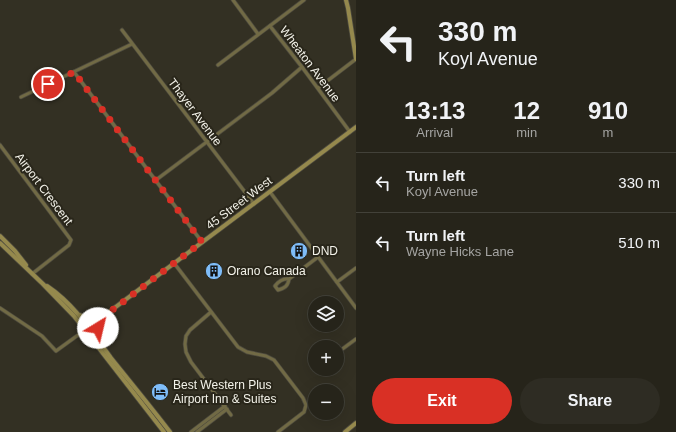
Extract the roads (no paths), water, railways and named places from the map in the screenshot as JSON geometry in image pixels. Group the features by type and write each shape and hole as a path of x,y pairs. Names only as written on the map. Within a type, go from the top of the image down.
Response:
{"main road":[{"path":"346,0 356,59"},
{"name":"45 Street West","path":"86,329 356,127"},
{"path":"0,236 15,251 31,273"},
{"path":"0,243 43,284 103,346 170,432"},
{"path":"43,284 64,298 78,313 86,329 164,432"},
{"path":"78,313 89,319 104,316"},
{"path":"103,346 97,330 104,316"},
{"path":"345,432 356,423"}],"street":[{"path":"232,0 258,34"},
{"path":"218,64 304,0"},
{"name":"Wheaton Avenue","path":"270,26 350,132"},
{"name":"Thayer Avenue","path":"122,30 254,204"},
{"path":"21,97 132,44"},
{"path":"318,88 356,59"},
{"path":"156,180 272,93 302,67"},
{"path":"74,72 202,242"},
{"name":"Airport Crescent","path":"0,145 71,242 31,273"},
{"path":"270,192 356,308"},
{"path":"289,279 285,278 281,280 275,286 276,288 278,290 286,287 289,279 318,257"},
{"path":"174,263 240,349 266,356 274,360 303,398 306,405 304,412 279,431"},
{"path":"337,282 356,268"},
{"name":"45 Street West","path":"0,308 42,336 56,352 86,329"},
{"path":"211,312 190,330 186,336 186,352 190,360 231,415"},
{"path":"344,348 356,339"},
{"path":"191,432 226,408"},
{"path":"197,432 226,408"}],"place":[{"name":"DND","path":"299,251"},
{"name":"Orano Canada","path":"214,271"},
{"name":"Best Western Plus Airport Inn & Suites","path":"160,392"}]}
